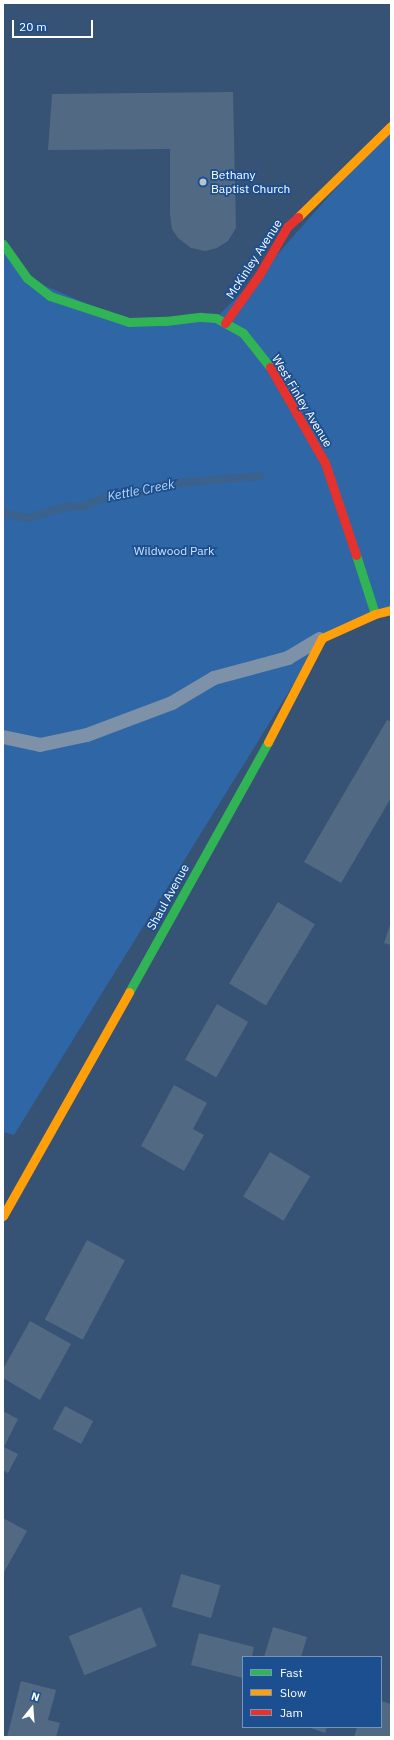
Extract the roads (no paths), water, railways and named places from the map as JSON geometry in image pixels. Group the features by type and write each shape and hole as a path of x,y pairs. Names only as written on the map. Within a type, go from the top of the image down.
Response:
{"street":[{"name":"McKinley Avenue","path":"226,323 259,274 287,227 391,126"},
{"name":"West Finley Avenue","path":"3,244 27,278 50,296 129,322 166,321 201,317 216,318 244,333 275,373 325,464 375,614"},
{"path":"322,638 375,614 391,610"},
{"name":"Shaul Avenue","path":"3,1216 259,760 322,638"}],"lane":[{"path":"3,737 40,745 87,735 172,703 214,678 288,658 322,638"}],"waterway":[{"name":"Kettle Creek","path":"3,513 27,518 70,506 82,507 108,496 120,493 146,492 166,484 260,476"}],"place":[{"name":"Bethany Baptist Church","path":"203,182"}],"park label":[{"name":"Wildwood Park","path":"174,551"}]}
